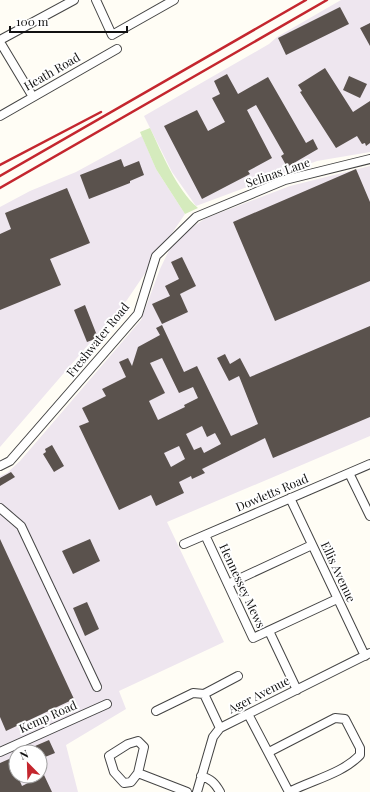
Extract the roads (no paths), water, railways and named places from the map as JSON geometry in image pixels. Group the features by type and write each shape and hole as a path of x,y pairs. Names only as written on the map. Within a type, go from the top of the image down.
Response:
{"street":[{"path":"33,97 0,41 74,0"},
{"path":"96,0 112,35 174,0"},
{"name":"Heath Road","path":"0,116 117,50"},
{"name":"Selinas Lane","path":"196,217 286,180 370,159"},
{"name":"Freshwater Road","path":"0,466 10,461 138,314 156,256 196,217"},
{"name":"Dowletts Road","path":"184,544 370,464"},
{"path":"349,473 370,516"},
{"name":"Ellis Avenue","path":"290,498 337,599 368,654"},
{"path":"0,508 21,526 97,687"},
{"name":"Hennessey Mews","path":"205,535 253,638 269,631 297,690"},
{"path":"228,584 312,545"},
{"path":"269,631 337,599"},
{"name":"Ager Avenue","path":"197,792 213,736 220,728 368,654"},
{"path":"156,710 193,693 204,694 238,676"},
{"path":"204,694 220,728"},
{"name":"Kemp Road","path":"0,752 107,704"},
{"path":"248,714 289,792 306,783 317,780 355,760 360,755 360,748 345,719 340,717 335,718 269,752"},
{"path":"138,741 144,746 138,772 131,782 124,783 114,772 109,756 128,744 138,741"},
{"path":"138,772 187,792"},
{"path":"201,776 216,784 220,792"}],"railway":[{"path":"0,176 306,0"},
{"path":"0,188 327,0"},
{"path":"0,165 101,112"}]}
